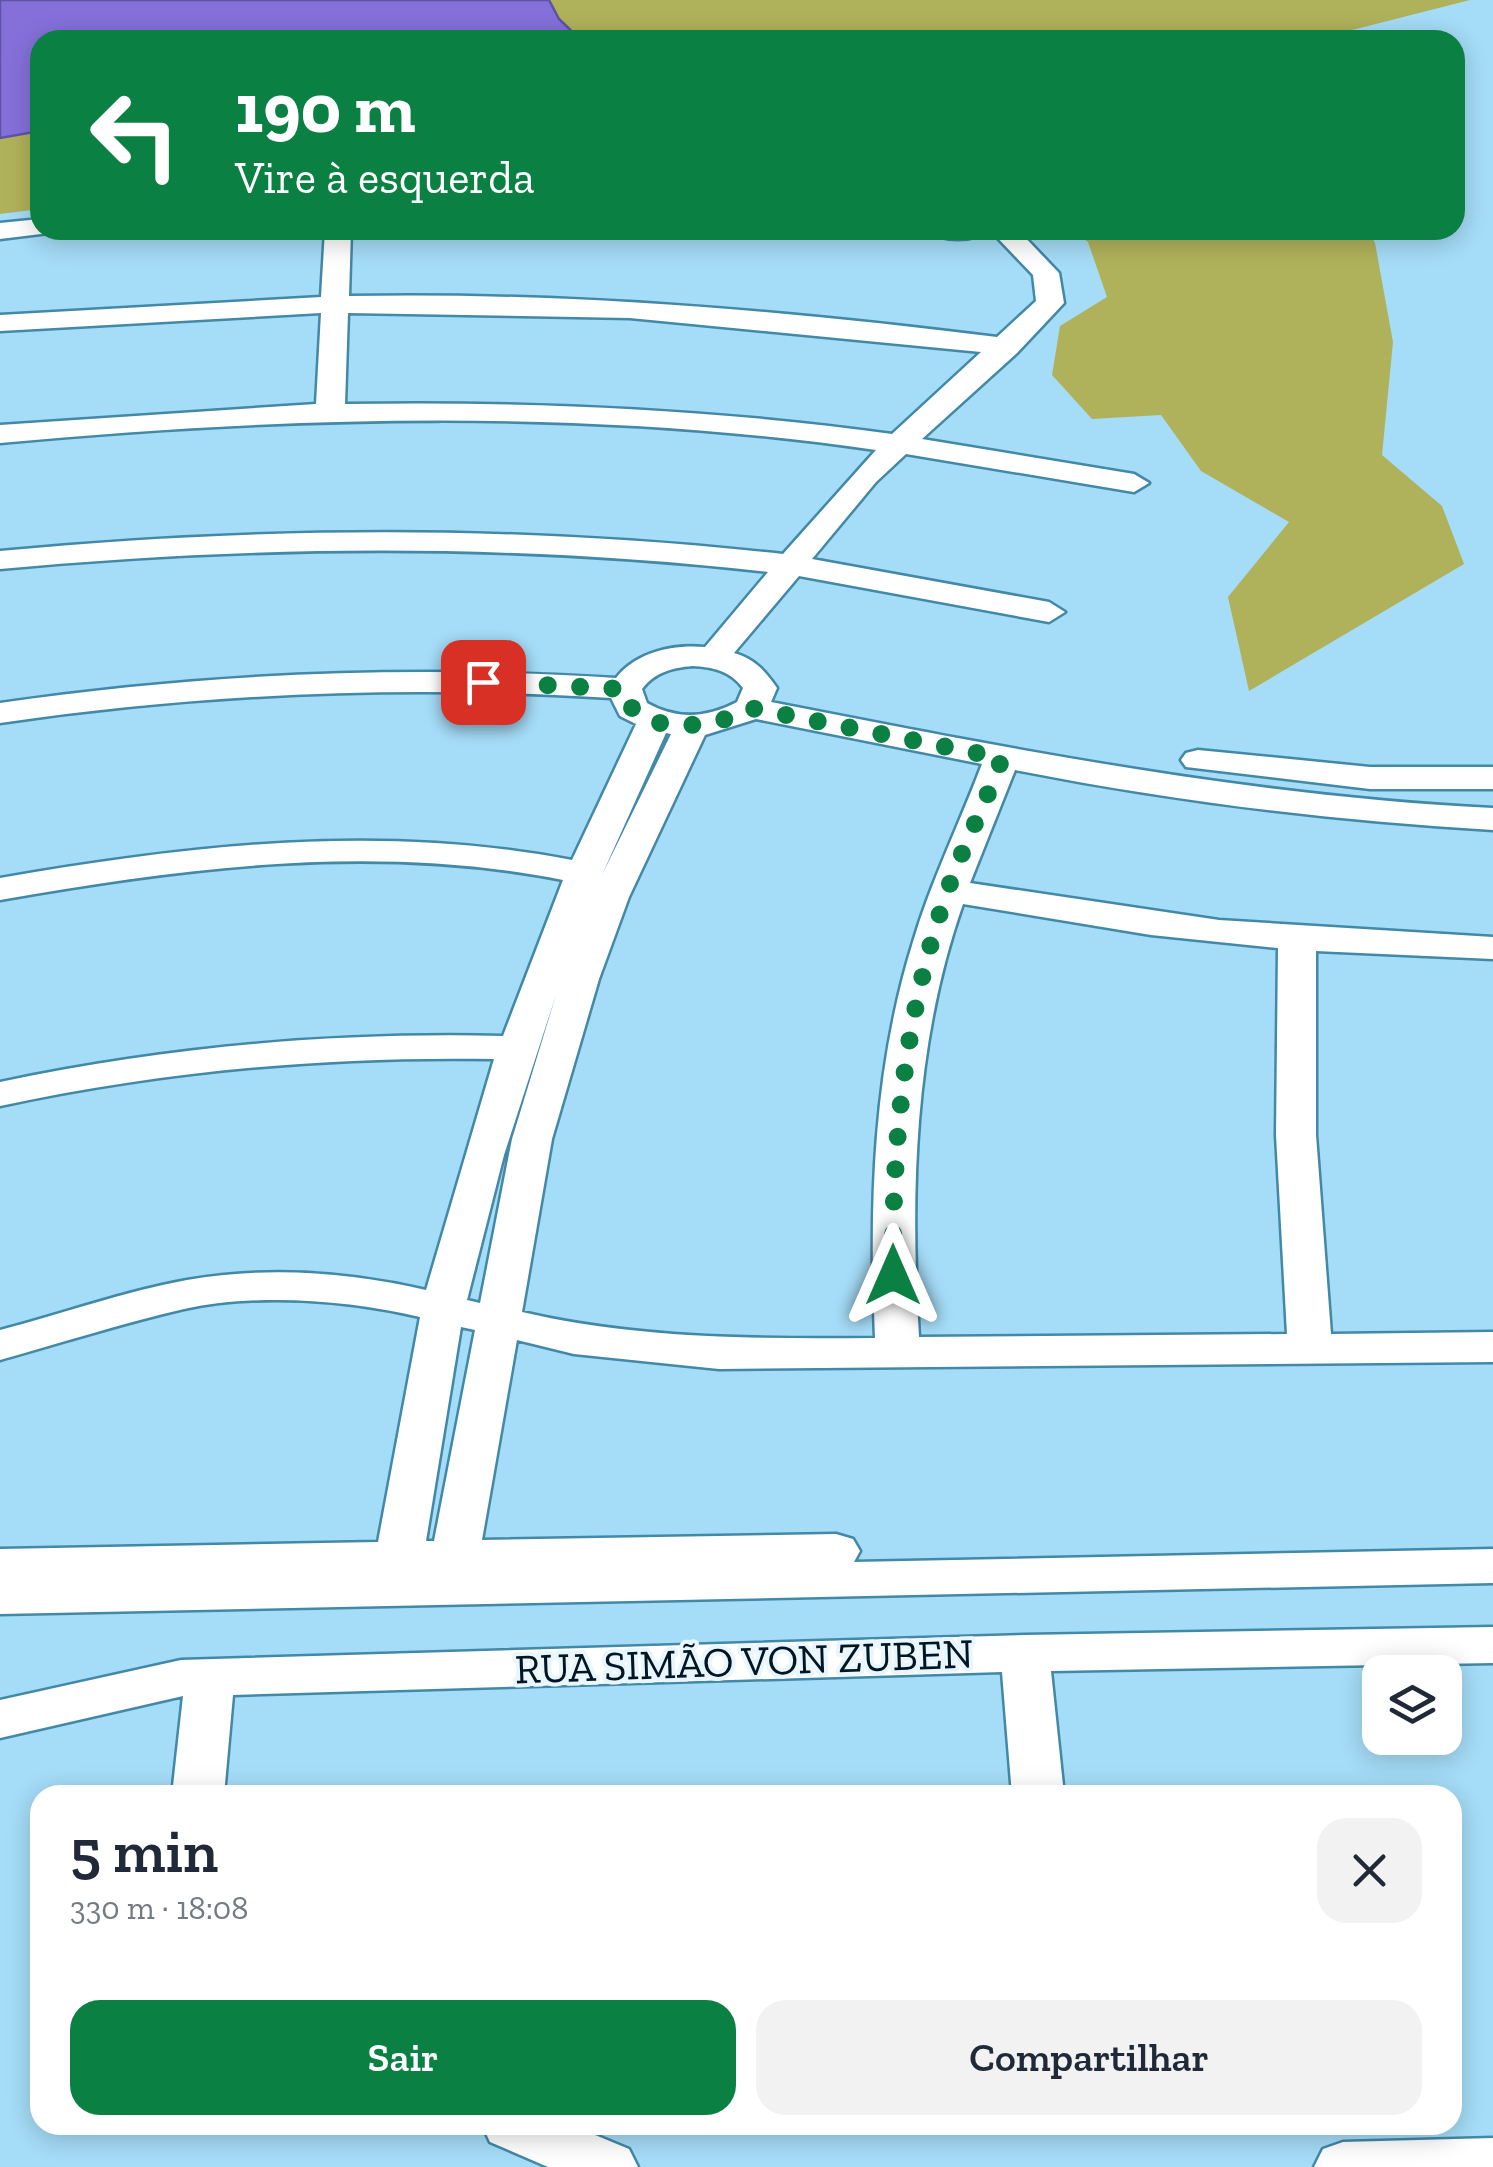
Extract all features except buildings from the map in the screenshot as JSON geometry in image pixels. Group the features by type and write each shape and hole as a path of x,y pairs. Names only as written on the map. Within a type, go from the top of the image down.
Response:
{"street":[{"path":"0,232 30,228"},
{"path":"330,412 337,240"},
{"path":"712,658 786,566 900,442 1007,347 1050,302 1046,273 1012,240"},
{"path":"0,323 333,304 484,303 672,311 859,327 1007,347"},
{"path":"0,434 330,412 646,416 900,442 1134,483"},
{"path":"0,560 216,541 434,537 629,548 786,566 922,586 1049,612"},
{"path":"755,698 745,670 712,658 654,663 629,679 624,689 632,709 674,723 722,722 755,698 1245,767 1370,778 1493,778"},
{"path":"0,714 142,693 264,684 450,680 624,689"},
{"path":"755,698 1002,758 1350,810 1493,819"},
{"path":"396,1573 443,1310 516,1048 583,873 674,723"},
{"path":"452,1572 532,1139 580,980 674,723"},
{"path":"898,1352 892,1201 896,1132 915,1004 948,890 1002,758"},
{"path":"0,889 169,864 358,852 480,854 583,873"},
{"path":"948,890 1112,920 1297,941 1493,948"},
{"path":"1297,941 1296,1134 1310,1348"},
{"path":"0,1094 112,1071 261,1052 396,1046 516,1048"},
{"path":"0,1345 149,1303 228,1288 343,1288 574,1339 686,1352 1493,1347"},
{"path":"452,1572 1493,1539"},
{"path":"0,1566 396,1573 1493,1566"},
{"path":"0,1596 396,1573"},
{"name":"RUA SIMÃO VON ZUBEN","path":"0,1719 52,1704 180,1678 1025,1653 1493,1645"},
{"path":"1025,1653 1037,1785"},
{"path":"199,1785 210,1678"},
{"path":"534,2135 610,2167"},
{"path":"1343,2167 1493,2163"}],"shaded area":[{"path":"0,0 549,0 571,30 30,30 30,133 0,138"},
{"path":"549,0 1470,0 1352,30 571,30"},
{"path":"30,133 30,210 0,214 0,138"},
{"path":"1085,240 1373,240 1393,342 1382,455 1442,506 1464,564 1249,691 1228,597 1289,522 1201,471 1161,415 1092,419 1052,375 1060,326 1107,297"}],"route":[{"path":"483,682 624,689 632,709 645,717 681,726 722,722 751,708 1002,758 948,890 915,1004 896,1132 893,1275"}]}
